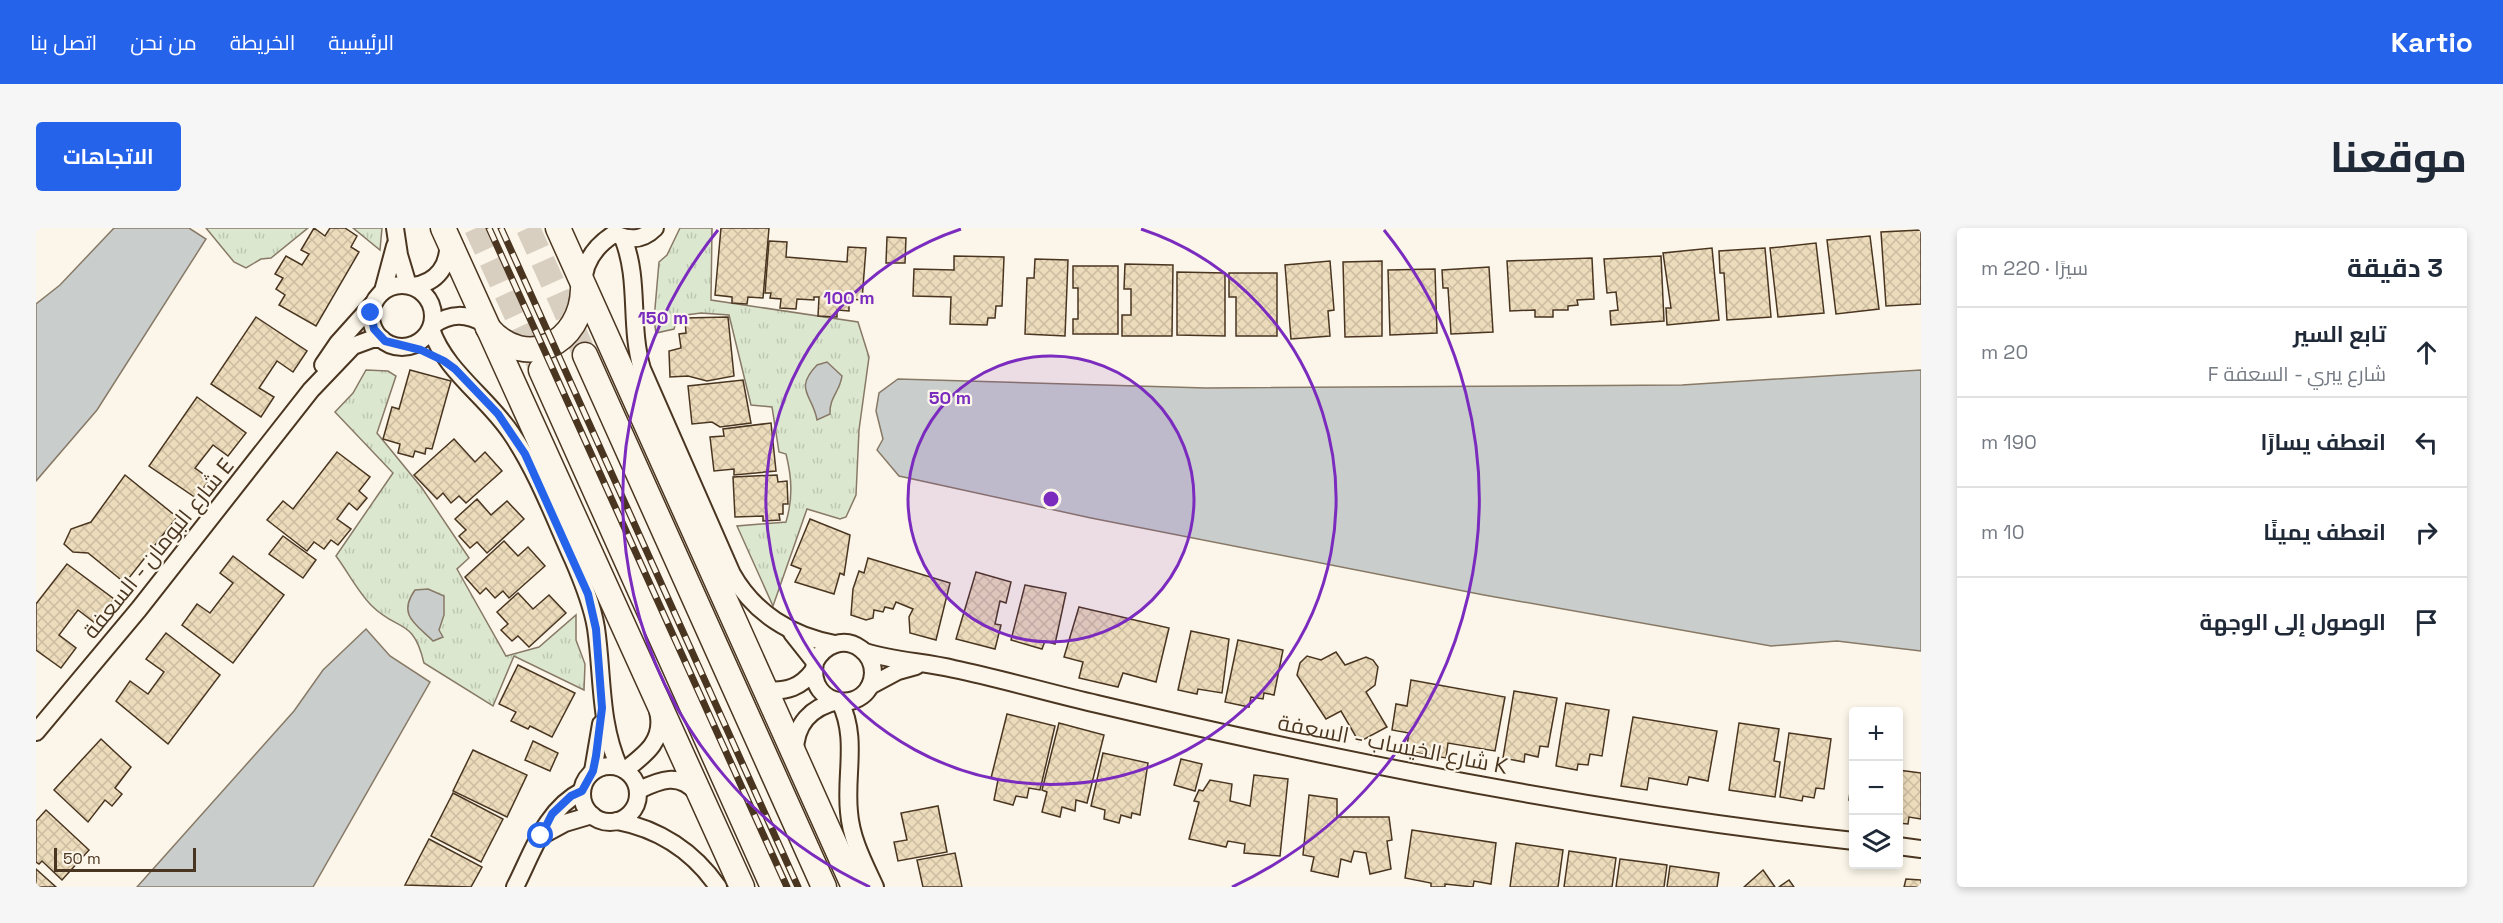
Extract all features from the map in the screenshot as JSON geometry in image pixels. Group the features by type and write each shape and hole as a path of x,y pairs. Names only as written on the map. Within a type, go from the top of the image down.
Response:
{"street":[{"path":"558,228 583,290 854,887"},
{"path":"615,234 632,240 652,231"},
{"path":"633,281 652,231"},
{"path":"378,298 395,286 410,286 431,281 444,268 449,250 447,232"},
{"path":"447,232 485,324 654,693 697,793 742,887"},
{"path":"395,234 410,286 428,298 432,306 431,327 437,346 455,369 498,414 516,441 574,561 588,594 596,629 602,708 608,738 622,768 636,782 638,795 655,824 697,862 718,887"},
{"path":"395,234 372,321 382,339 392,345 408,346 433,355 455,369"},
{"path":"408,346 418,343 431,327 442,319 464,315 485,324 494,335 513,346 534,349 548,346 571,330 581,311 585,267 590,257 605,240 615,234"},
{"path":"615,234 630,259 637,353 662,415 739,587 759,609 787,628 810,638 835,644 851,643 865,651 873,668 851,744"},
{"name":"شارع البومان - السعفة E","path":"311,390 338,343 378,298"},
{"name":"شارع البومان - السعفة E","path":"36,732 139,609 311,390 353,346 372,339 382,339"},
{"path":"585,355 824,887"},
{"path":"541,370 773,887"},
{"path":"787,628 814,666 814,679 823,694 839,702 849,722 850,825 875,887"},
{"path":"766,690 788,690 798,686 814,666 819,654 835,644"},
{"name":"شارع الخيساب - السعفة K","path":"865,651 896,661 965,671 1212,731 1455,781 1712,823 1849,841"},
{"name":"شارع الخيساب - السعفة K","path":"869,688 898,671 928,665"},
{"path":"795,753 795,742 802,723 818,708 855,699 869,688"},
{"path":"593,771 606,766 622,768 650,750 659,734 659,716 654,693"},
{"path":"515,887 552,814 571,796 582,791 593,771 602,708"},
{"path":"617,821 630,814 638,795 659,781 673,779 687,783 697,793"},
{"path":"582,791 586,808 592,815 608,822 617,821 648,829 675,844"},
{"path":"541,836 565,823 592,815"},
{"path":"1903,847 1921,849"}],"green space":[{"path":"206,228 308,228 271,258 261,259 246,268 234,262"},
{"path":"353,228 382,228 380,250"},
{"path":"680,228 712,228 711,300 858,322 869,357 859,430 856,495 846,517 840,519 807,509 773,606 737,526 786,522 791,488 786,454 779,452 772,407 751,405 729,315 701,313 678,316 674,329 656,333 654,320 659,262 667,255"},
{"path":"366,370 388,371 396,376 377,433 422,488 469,558 457,569 506,656 539,647 576,615 576,640 585,664 584,690 514,656 493,706 424,663 415,638 404,627 372,606 336,556 393,473 335,412 353,393"}],"shaded area":[{"path":"114,228 189,228 206,239 97,410 36,481 36,304 60,285"},
{"path":"827,362 842,376 831,403 830,414 817,420 806,392 806,381 817,365"},
{"path":"1921,370 1921,651 1837,641 1771,646 1484,595 1091,518 899,476 877,450 883,439 876,411 879,393 898,379 1206,388 1682,385"},
{"path":"428,589 444,596 444,615 439,630 443,637 433,641 415,624 408,613 410,599 415,590"},
{"path":"366,629 390,656 430,682 313,887 137,887 294,711 323,670"}],"building":[{"path":"314,228 325,236 330,228 345,228 357,236 351,247 359,252 316,326 279,305 285,295 276,289 283,278 275,274 286,256 302,265 309,254 301,250"},
{"path":"721,228 769,228 763,298 748,297 747,304 732,303 732,297 715,295"},
{"path":"1921,230 1921,304 1886,306 1881,232"},
{"path":"1870,236 1879,309 1836,314 1827,240"},
{"path":"887,237 906,238 905,263 886,263"},
{"path":"769,241 787,242 786,257 847,262 848,247 866,248 862,300 849,299 849,311 837,310 837,317 818,316 819,297 814,297 814,300 797,299 796,309 780,308 781,299 770,298 771,293 765,293"},
{"path":"1816,243 1824,313 1778,317 1770,248"},
{"path":"1712,248 1719,320 1667,325 1666,308 1671,308 1663,253"},
{"path":"1765,248 1771,317 1727,320 1724,273 1720,273 1719,251"},
{"path":"954,256 1004,257 1002,306 996,306 995,318 988,318 987,325 950,324 951,297 913,296 914,269 954,270"},
{"path":"1661,256 1664,321 1611,325 1610,311 1618,310 1616,292 1607,293 1604,259"},
{"path":"1592,258 1594,299 1577,300 1578,305 1568,306 1568,310 1553,310 1553,317 1535,317 1535,310 1510,311 1507,261"},
{"path":"1035,259 1068,260 1065,336 1025,334 1027,278 1034,278"},
{"path":"1330,261 1334,310 1328,311 1330,336 1291,339 1285,265"},
{"path":"1382,261 1382,336 1345,337 1343,262"},
{"path":"1125,264 1173,265 1172,336 1122,336 1122,315 1131,315 1131,289 1124,289"},
{"path":"1073,266 1118,266 1118,334 1073,334 1073,319 1078,319 1078,288 1073,288"},
{"path":"1489,267 1493,332 1451,334 1448,288 1443,288 1442,270"},
{"path":"1435,269 1437,333 1390,335 1388,270"},
{"path":"1177,272 1225,273 1225,336 1177,335"},
{"path":"1229,273 1277,273 1277,336 1236,336 1236,297 1229,297"},
{"path":"256,317 307,351 293,372 277,361 259,388 274,397 261,417 211,384"},
{"path":"728,317 734,376 707,381 688,376 670,377 669,351 681,348 679,334 686,333 685,318"},
{"path":"410,370 451,381 432,449 426,448 425,454 415,451 413,457 398,453 400,444 383,439 392,407 399,409"},
{"path":"743,380 751,423 720,427 712,422 692,424 688,386"},
{"path":"197,397 246,433 228,456 213,445 195,468 210,479 196,498 149,466"},
{"path":"771,423 776,471 734,475 734,469 714,471 710,437 724,436 723,429"},
{"path":"454,439 475,462 485,452 502,471 466,503 459,496 451,503 443,493 437,499 414,475"},
{"path":"337,452 370,477 359,491 367,498 357,510 349,503 337,519 351,529 338,545 331,540 324,549 314,542 307,551 267,520 283,501 293,509"},
{"path":"125,475 177,517 125,583 88,553 73,552 64,544 71,529 91,522"},
{"path":"777,475 778,482 787,481 788,504 783,504 783,514 779,514 780,520 763,521 763,516 735,517 733,477"},
{"path":"477,499 491,515 507,501 524,519 487,553 477,542 470,548 459,536 466,530 455,519"},
{"path":"810,519 850,535 844,575 840,573 834,594 795,582 801,569 791,565"},
{"path":"283,536 316,560 303,578 269,554"},
{"path":"504,541 518,556 528,547 545,566 509,598 503,591 495,598 486,588 480,594 465,577"},
{"path":"233,556 284,595 233,663 182,625 197,604 210,613 233,583 220,573"},
{"path":"868,558 950,583 936,640 910,633 909,617 913,609 896,602 893,609 885,607 883,612 874,610 873,618 866,620 851,615 853,589 859,571 864,573"},
{"path":"67,564 114,599 95,623 78,610 59,635 76,648 61,668 36,650 36,604"},
{"path":"976,572 1011,582 1006,603 1000,601 995,624 1001,625 995,649 956,639"},
{"path":"1025,585 1066,593 1055,644 1045,641 1042,649 1011,640"},
{"path":"518,593 533,609 549,595 566,613 529,647 518,636 512,641 501,630 508,624 497,612"},
{"path":"1079,607 1169,628 1156,682 1123,673 1118,687 1079,678 1083,662 1064,657"},
{"path":"1191,631 1229,639 1222,693 1198,689 1197,694 1178,690"},
{"path":"166,633 220,675 168,744 116,701 130,681 148,694 164,672 146,659"},
{"path":"1238,640 1283,650 1274,695 1264,693 1263,699 1251,697 1249,707 1225,702"},
{"path":"1336,652 1345,665 1366,657 1373,660 1378,667 1375,685 1366,692 1387,727 1359,742 1341,711 1326,719 1297,675 1300,663 1307,656 1321,660"},
{"path":"518,665 575,693 552,737 530,726 528,729 511,721 516,712 499,704"},
{"path":"1411,680 1505,697 1495,751 1448,743 1446,758 1406,751 1409,733 1392,730 1396,704 1407,706"},
{"path":"1514,691 1557,698 1548,747 1540,746 1538,757 1525,754 1524,762 1503,758"},
{"path":"1566,703 1609,710 1602,756 1590,754 1588,765 1578,764 1577,770 1556,766"},
{"path":"1007,714 1055,726 1040,790 1029,788 1027,798 1016,796 1013,805 994,800 998,780 991,778"},
{"path":"1633,717 1717,731 1708,781 1689,777 1687,785 1649,778 1647,790 1621,786"},
{"path":"1059,723 1104,735 1087,803 1076,800 1075,811 1062,807 1060,817 1042,812 1047,792 1042,790"},
{"path":"1739,723 1779,729 1774,761 1780,762 1775,797 1729,790"},
{"path":"1789,733 1831,739 1824,789 1816,788 1814,798 1803,796 1802,801 1780,797"},
{"path":"101,739 131,767 115,788 122,794 112,806 105,800 88,822 54,790"},
{"path":"533,741 558,753 550,771 525,760"},
{"path":"473,750 527,775 507,817 453,791"},
{"path":"1103,753 1148,763 1140,815 1132,813 1131,818 1121,815 1119,823 1104,819 1105,810 1091,806"},
{"path":"1181,759 1202,764 1195,791 1174,785"},
{"path":"1903,771 1921,773 1921,819 1909,817 1908,824 1903,824"},
{"path":"1254,775 1288,779 1280,856 1244,853 1245,844 1228,841 1226,847 1189,839 1199,802 1194,801 1199,790 1203,791 1210,780 1232,784 1230,801 1250,806"},
{"path":"453,793 503,819 481,862 431,836"},
{"path":"1309,795 1337,799 1337,817 1389,817 1392,840 1387,841 1391,869 1370,874 1366,853 1354,851 1351,862 1341,859 1338,877 1311,871 1314,857 1303,855"},
{"path":"938,806 947,852 898,861 894,842 907,840 901,813"},
{"path":"46,810 89,850 62,880 42,861 39,864 36,862 36,821"},
{"path":"1412,830 1496,843 1491,884 1474,881 1473,887 1445,884 1445,887 1431,887 1431,883 1405,878"},
{"path":"429,839 482,867 471,887 405,885"},
{"path":"1516,843 1563,850 1558,887 1510,887"},
{"path":"1569,851 1616,858 1612,887 1564,887"},
{"path":"955,853 962,887 923,887 917,860"},
{"path":"1620,859 1667,865 1664,887 1616,887"},
{"path":"1670,866 1719,873 1717,887 1667,887"},
{"path":"36,869 56,887 36,887"},
{"path":"1763,870 1775,887 1744,887"},
{"path":"1906,879 1921,880 1921,887 1904,887"},
{"path":"1789,880 1794,887 1779,887"}],"tunnel":[{"path":"476,228 539,365"},
{"path":"528,228 585,355"}],"railway":[{"path":"489,228 787,887"},
{"path":"501,228 798,887"}],"route":[{"path":"371,313 378,336 392,345 421,350 444,361 455,369 498,414 525,454 588,594 596,629 602,708 596,756 593,771 588,776 582,791 561,804 545,825 541,836"}]}
